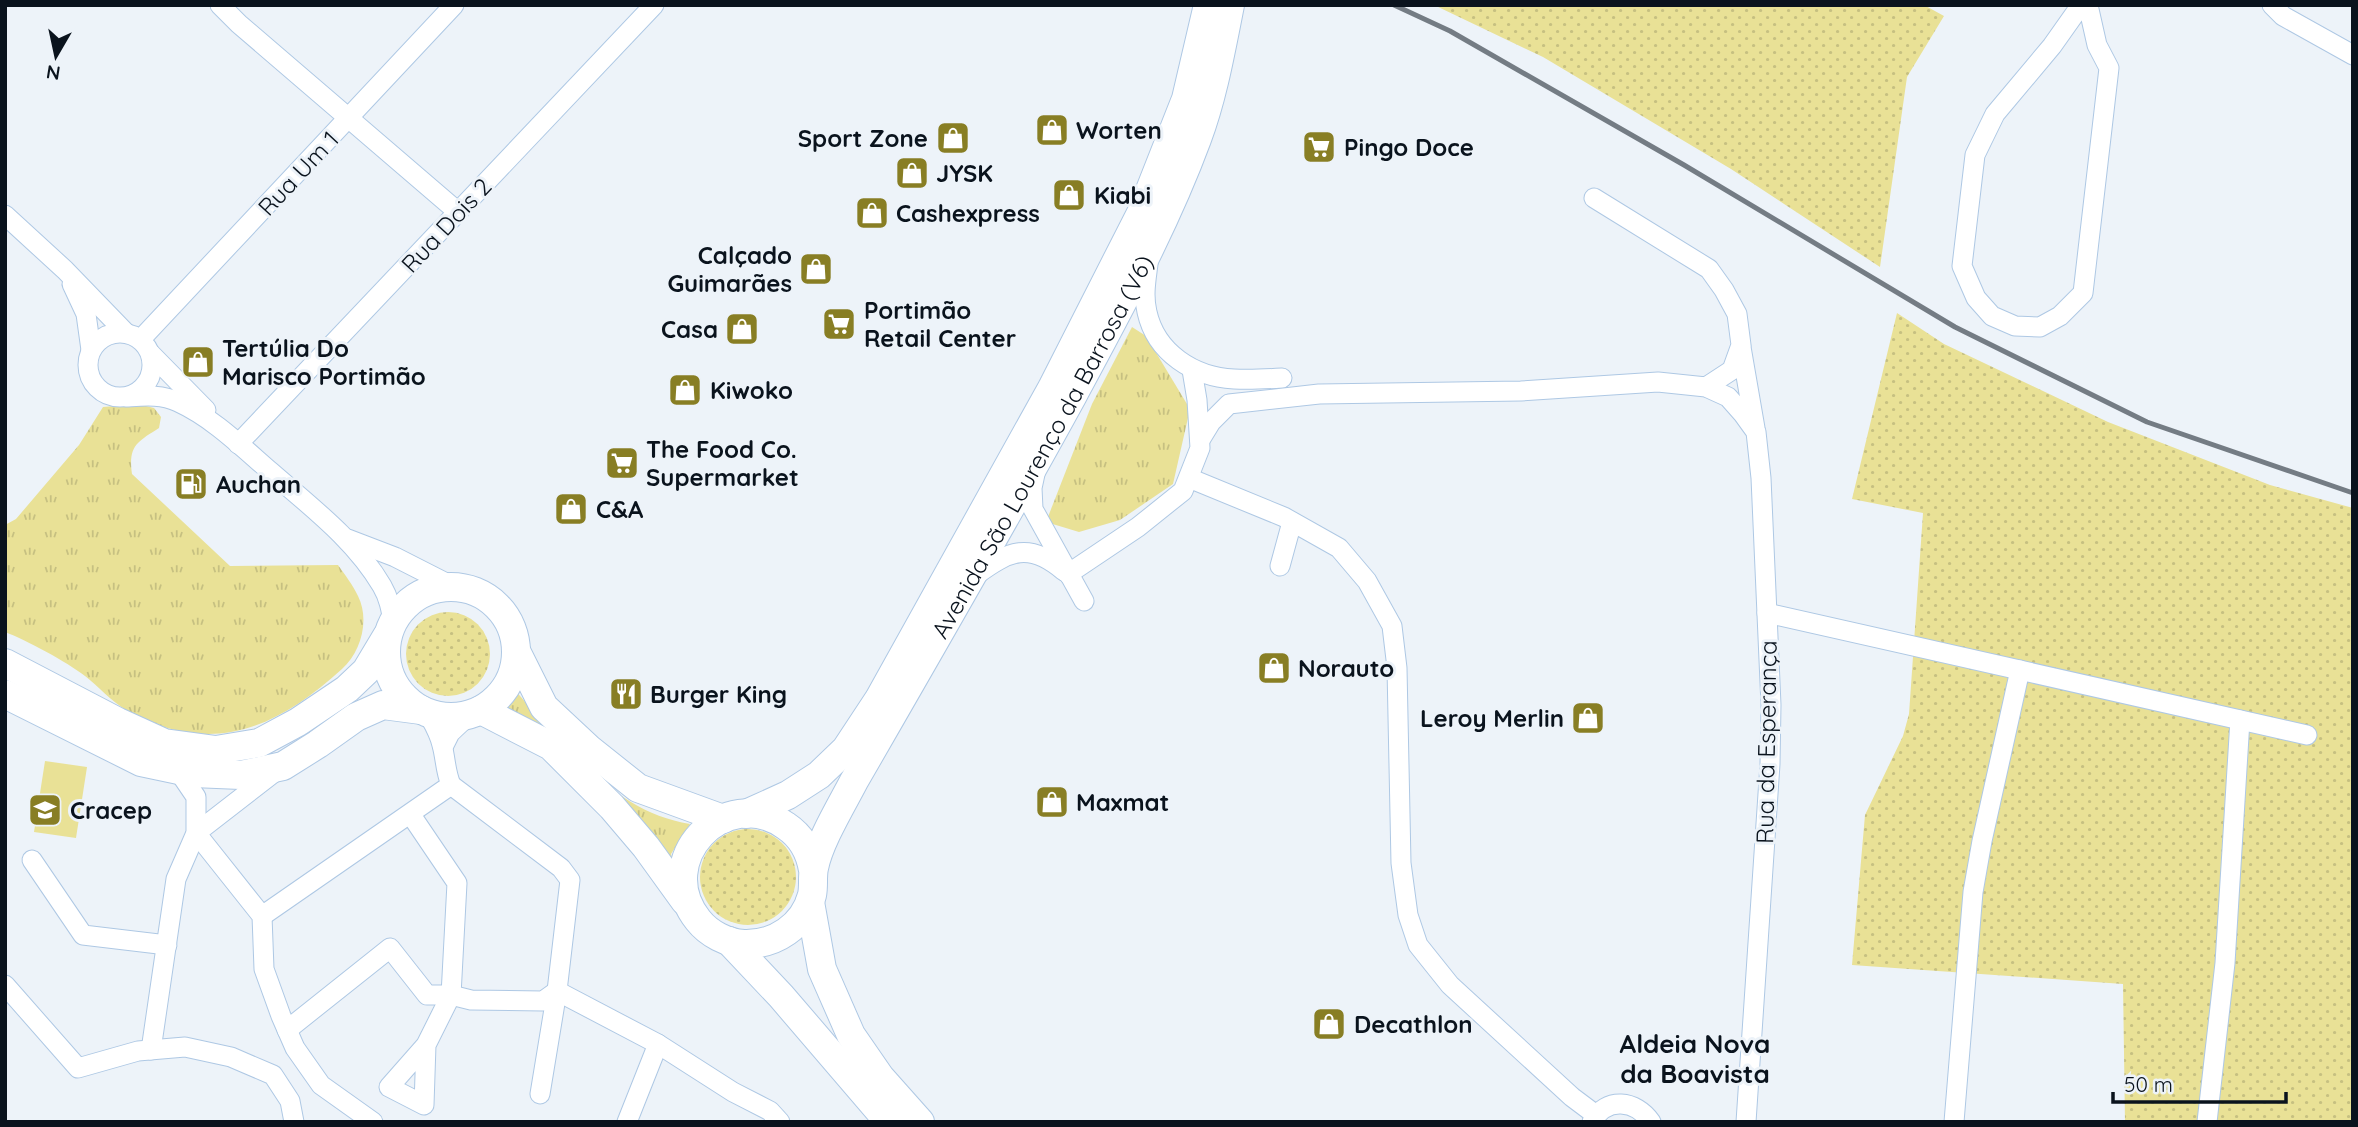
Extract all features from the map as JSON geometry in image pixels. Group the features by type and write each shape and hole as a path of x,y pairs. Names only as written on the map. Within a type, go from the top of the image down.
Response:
{"main road":[{"name":"Avenida São Lourenço da Barrosa (V6)","path":"734,816 788,795 819,775 846,749 879,699 1052,388 1141,213 1186,99 1208,5"},
{"name":"Avenida São Lourenço da Barrosa (V6)","path":"813,870 853,781 1038,459 1150,249 1198,136 1214,80 1230,5"},
{"path":"5,663 164,743 216,750 259,743 298,722 347,689 366,671 404,607 418,595 436,589 468,589 499,608 509,624 516,651 544,707 589,749 638,788 734,816 771,818 789,828 803,844 813,870 814,886 810,902 797,922 775,939 754,944 730,941 708,930 646,847 551,747 475,712"},
{"path":"390,629 386,657 391,678 403,696 424,711"},
{"path":"5,694 141,762 192,773 241,775 283,766 356,717 383,705 449,717 475,712 496,699 507,685 514,669 516,651"},
{"path":"690,908 683,881 688,853 699,836 710,826 734,816"},
{"path":"810,902 822,969 851,1035 880,1077 920,1122"},
{"path":"730,941 889,1122"}],"street":[{"path":"220,5 458,212"},
{"name":"Rua Um 1","path":"139,342 454,5"},
{"name":"Rua Dois 2","path":"238,444 654,5"},
{"path":"2081,5 2052,46 1996,114 1975,155 1962,266 1976,298 1992,316 2015,326 2040,327 2060,316 2083,293 2109,68 2097,44 2088,5"},
{"path":"2272,5 2283,16 2353,55"},
{"path":"1594,198 1709,269 1737,314 1755,432"},
{"path":"5,215 139,342 238,444"},
{"path":"1150,249 1144,291 1147,314 1160,342 1174,358 1192,370 1232,379 1282,378"},
{"path":"65,270 86,314 91,350 88,370 99,391 126,397 161,396 179,402 216,425 347,539 390,601 390,629"},
{"path":"91,350 99,340 109,334 139,342 153,363 148,382 141,391 126,397"},
{"path":"1706,387 1732,370 1741,342"},
{"path":"1068,574 1138,527 1184,491 1200,448 1192,370"},
{"name":"Rua da Esperança","path":"1200,440 1211,422 1229,404 1319,394 1521,391 1658,382 1706,387 1728,397 1743,414 1755,432 1761,478 1771,705 1770,764 1746,1122"},
{"path":"1038,459 1032,488 1033,509 1084,601"},
{"path":"1189,478 1292,522 1339,548 1367,581 1392,626 1397,668 1401,863 1408,915 1418,945 1450,985 1594,1118 1604,1108 1626,1103 1645,1113 1651,1122"},
{"path":"1280,566 1292,522"},
{"path":"347,539 392,555 454,587"},
{"path":"970,579 1003,555 1020,552 1038,554 1068,574"},
{"path":"1767,613 2307,734"},
{"path":"1954,1122 1973,892 2020,670"},
{"path":"424,711 438,730 443,747 444,768 451,785 561,869 569,880 557,991 540,1094"},
{"path":"443,747 450,733 475,712"},
{"path":"2207,1122 2225,963 2240,720"},
{"path":"196,833 283,766"},
{"path":"151,1050 176,879 196,833 196,797 177,769"},
{"path":"262,916 451,785"},
{"path":"411,815 457,883 451,995 426,1045"},
{"path":"196,833 262,916 264,969 295,1048 321,1085 373,1122"},
{"path":"32,860 83,935 167,945"},
{"path":"287,1030 390,948 427,995 451,995 471,1000 543,1001 557,991"},
{"path":"5,985 78,1068 138,1051 151,1050 185,1048 230,1057 273,1075 290,1101 294,1122"},
{"path":"557,991 659,1044 733,1092 770,1111 780,1122"},
{"path":"626,1122 659,1044"}],"green space":[{"path":"1434,5 1924,5 1944,16 1907,77 1880,267 1731,169 1543,57"},
{"path":"1897,313 1944,344 2108,422 2270,485 2353,508 2353,1122 2125,1122 2123,984 1852,965 1865,815 1903,736 1909,714 1923,513 1852,499"},
{"path":"1132,327 1146,336 1190,409 1173,484 1120,520 1079,532 1046,522 1092,404"},
{"path":"138,404 154,408 161,417 159,428 140,441 133,451 132,474 230,566 338,565 362,605 362,635 349,662 317,690 267,721 241,730 214,734 186,732 157,724 120,706 68,664 5,632 5,525 16,519 79,445 103,407"},
{"path":"448,612 471,619 483,631 490,654 483,677 471,689 448,696 425,689 413,677 406,654 413,631 425,619"},
{"path":"514,689 571,753 614,791 637,806 690,824 671,854 675,871 502,709"},
{"path":"45,761 87,767 76,838 34,832"},
{"path":"748,829 766,833 782,843 792,859 796,877 792,895 782,911 766,921 748,925 730,921 714,911 704,895 700,877 704,859 714,843 730,833"}],"railway":[{"path":"1394,5 1450,31 1684,165 1955,327 2147,422 2353,493"}],"place":[{"name":"Worten","path":"1052,130"},
{"name":"Sport Zone","path":"953,138"},
{"name":"Pingo Doce","path":"1319,147"},
{"name":"JYSK","path":"912,173"},
{"name":"Kiabi","path":"1069,195"},
{"name":"Cashexpress","path":"872,213"},
{"name":"Calçado Guimarães","path":"816,269"},
{"name":"Portimão Retail Center","path":"839,324"},
{"name":"Casa","path":"742,329"},
{"name":"Tertúlia Do Marisco Portimão","path":"198,362"},
{"name":"Kiwoko","path":"685,390"},
{"name":"The Food Co. Supermarket","path":"622,463"},
{"name":"Auchan","path":"191,484"},
{"name":"C&A","path":"571,509"},
{"name":"Norauto","path":"1274,668"},
{"name":"Burger King","path":"626,694"},
{"name":"Leroy Merlin","path":"1588,718"},
{"name":"Maxmat","path":"1052,802"},
{"name":"Cracep","path":"45,810"},
{"name":"Decathlon","path":"1329,1024"}],"district":[{"name":"Aldeia Nova da Boavista","path":"1695,1058"}]}
